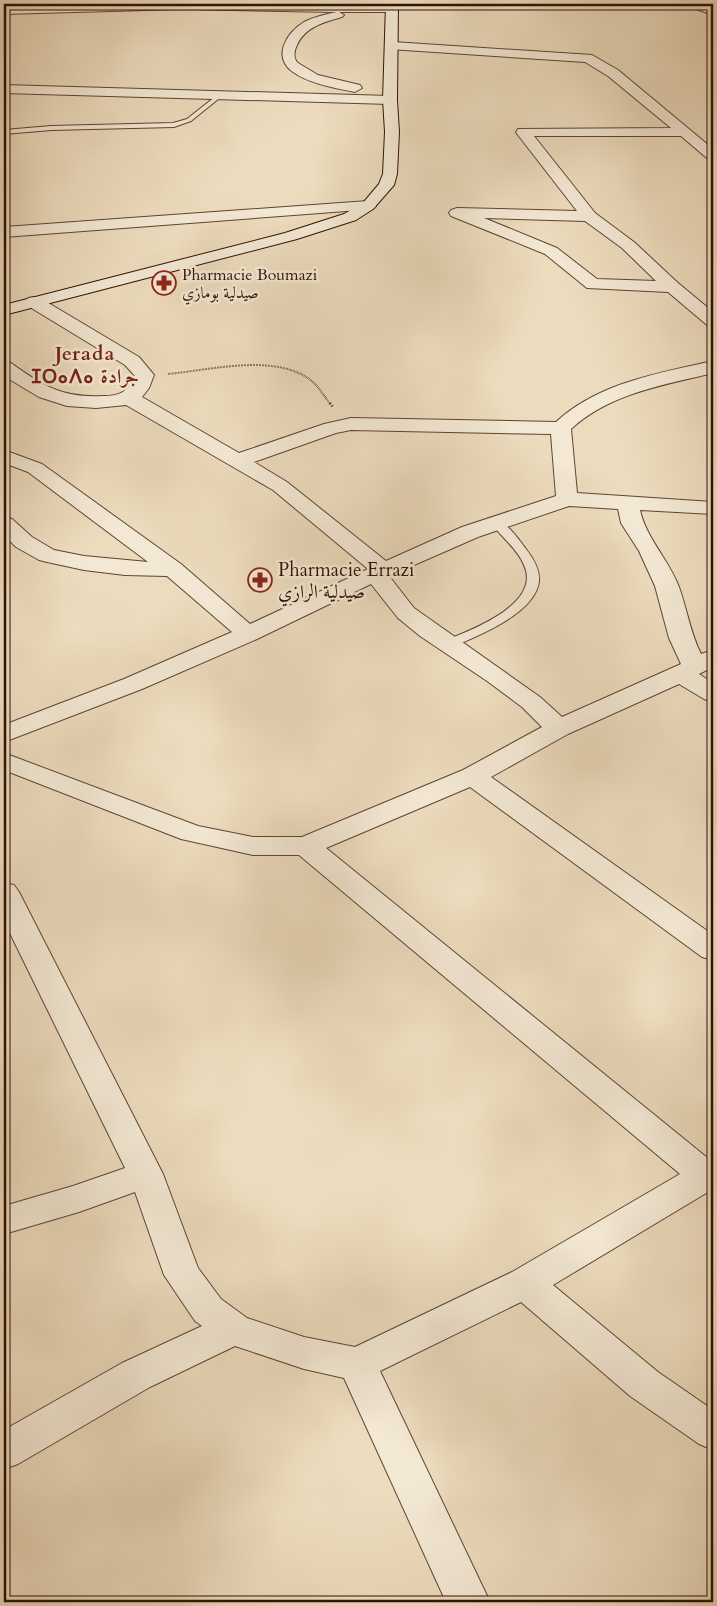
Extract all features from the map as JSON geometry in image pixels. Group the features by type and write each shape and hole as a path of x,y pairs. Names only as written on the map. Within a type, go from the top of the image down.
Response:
{"street":[{"path":"692,4 713,12"},
{"path":"4,11 182,6 367,9"},
{"path":"4,310 291,236 350,217 368,206 386,185 390,174 392,6 367,9 323,19 302,28 291,44 288,53 288,60 293,66 301,72 326,81 390,96"},
{"path":"393,46 588,58 613,73 713,156"},
{"path":"4,89 220,95 390,96"},
{"path":"684,132 523,132 589,216 628,245 713,321"},
{"path":"4,232 368,206"},
{"path":"589,216 457,213 551,251 593,284 672,286"},
{"path":"257,214 291,236"},
{"path":"4,366 48,394 62,400 95,403 130,398 142,386 145,375 132,360 34,302"},
{"path":"566,499 561,428 571,416 596,401 619,392 713,367"},
{"path":"130,398 280,486 379,572 406,614 524,697 559,728"},
{"path":"237,461 331,428 351,424 561,428"},
{"path":"4,456 35,468 173,569 248,634"},
{"path":"4,734 133,684 248,634 379,572 470,532 566,499 713,508"},
{"path":"628,502 632,524 650,551 667,586 681,638 713,694"},
{"path":"4,524 24,542 47,556 117,567 173,569"},
{"path":"4,762 191,833 253,846 306,846 473,776 559,728 696,666"},
{"path":"473,776 713,950"},
{"path":"4,892 146,1174 182,1275 208,1310 234,1329 304,1353 357,1364 525,1283 710,1175 306,846"},
{"path":"4,1220 79,1198 146,1174"},
{"path":"525,1283 644,1384 713,1432"},
{"path":"4,1451 136,1375 234,1329"},
{"path":"357,1364 468,1602"}],"lane":[{"path":"4,132 51,128 174,125 189,120 220,95"},
{"path":"448,644 481,630 521,604 533,583 531,568 519,546 496,523"}],"path":[{"path":"145,375 254,366 284,369 309,379 351,424"}],"place":[{"name":"Pharmacie Boumazi صيدلية بومازي","path":"164,283"},
{"name":"Pharmacie Errazi صيدلية الرازي","path":"260,580"}],"district":[{"name":"Jerada ⵊⵔⴰⴷⴰ جرادة","path":"85,364"}]}
